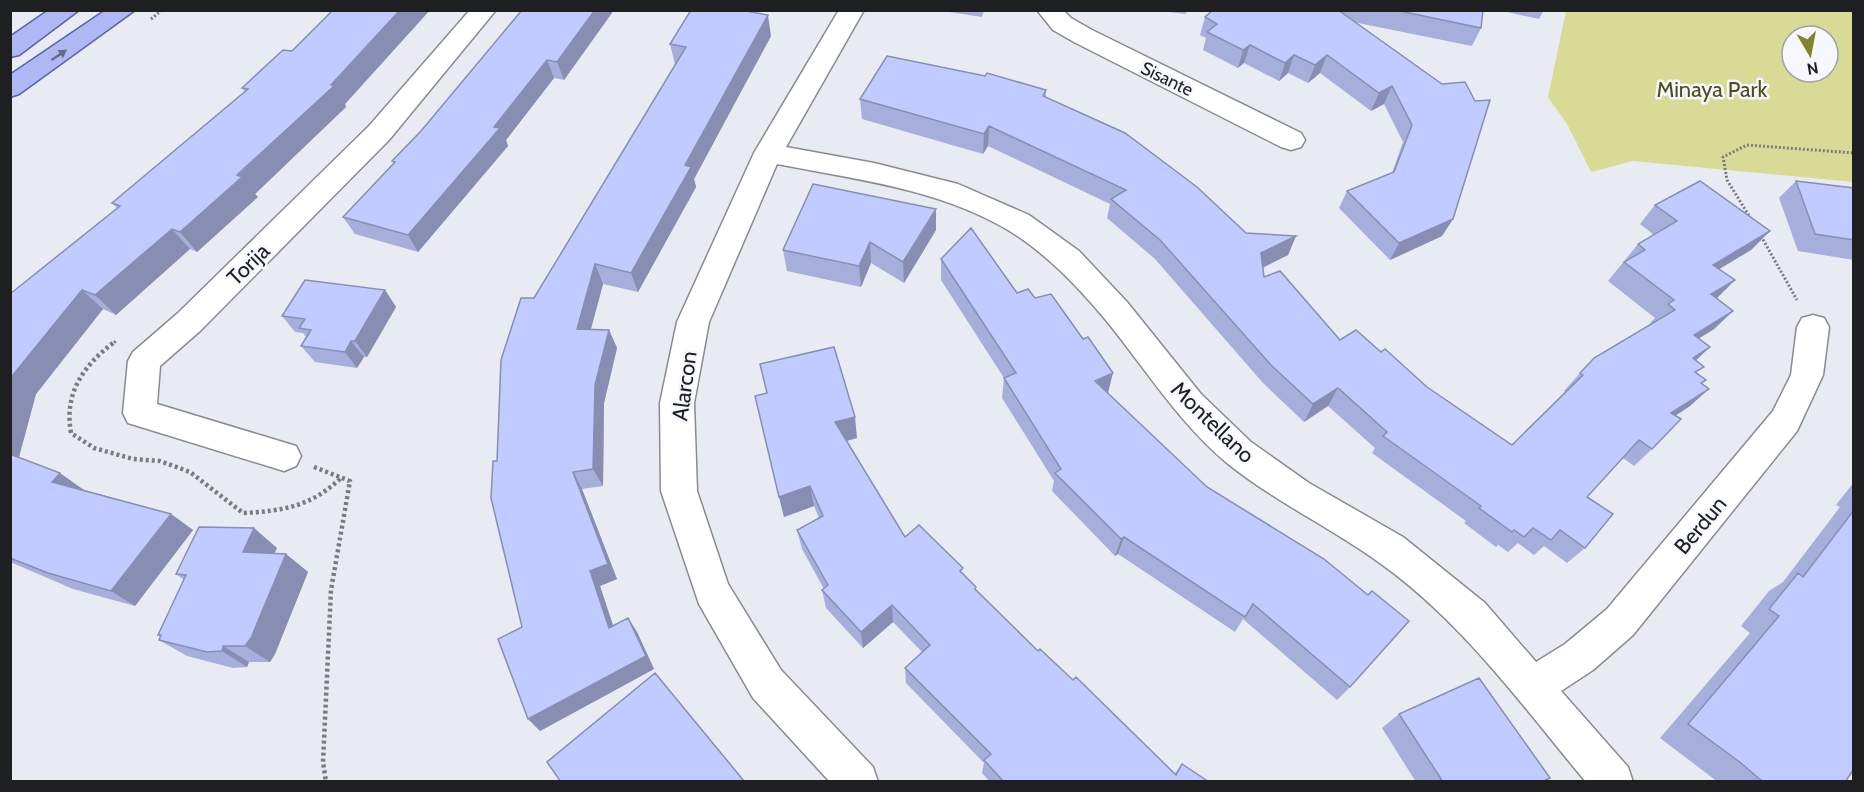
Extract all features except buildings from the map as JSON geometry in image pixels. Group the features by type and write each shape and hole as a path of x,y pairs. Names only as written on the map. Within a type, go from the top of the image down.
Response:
{"main road":[{"path":"10,49 67,10"},
{"path":"10,88 123,10"}],"street":[{"name":"Torija","path":"284,456 140,413 144,361 189,322 379,133 484,10"},
{"name":"Sisante","path":"1049,10 1062,24 1083,36 1291,140"},
{"name":"Alarcon","path":"844,12 768,153 693,322 677,404 678,491 712,592 767,684 858,782"},
{"name":"Montellano","path":"768,153 873,173 958,194 1019,223 1068,259 1116,311 1189,404 1239,452 1298,494 1390,549 1472,616 1613,782"},
{"name":"Berdun","path":"1533,687 1579,657 1620,622 1785,421 1807,375 1813,327"}],"path":[{"path":"1754,224 1727,180 1723,157 1747,145 1854,153"},
{"path":"1760,233 1813,327"},
{"path":"284,456 350,481 331,590 323,762 326,782"},
{"path":"324,494 342,477"}],"green space":[{"name":"Minaya Park","path":"1566,11 1853,11 1853,182 1633,161 1591,172 1567,124 1548,97"}]}
